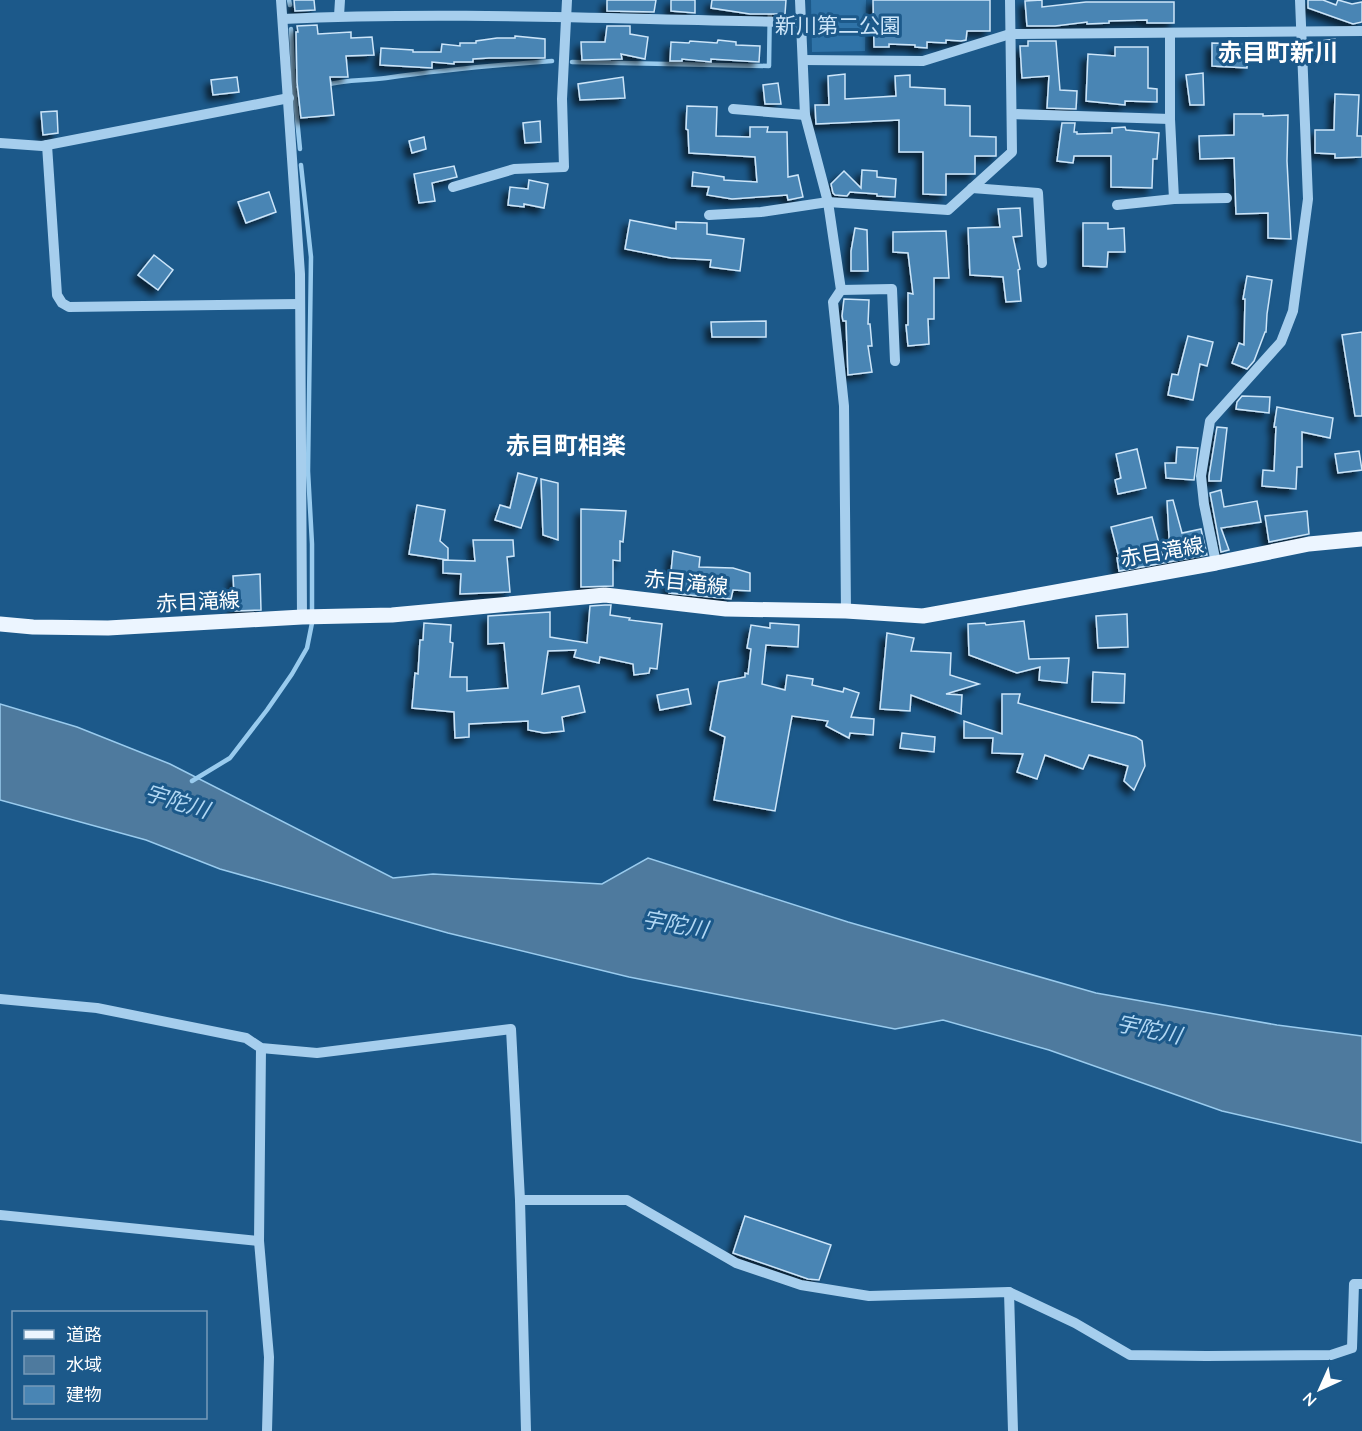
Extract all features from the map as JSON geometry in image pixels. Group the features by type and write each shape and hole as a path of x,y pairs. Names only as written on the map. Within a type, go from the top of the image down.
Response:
{"main road":[{"name":"赤目滝線","path":"0,624 108,628 319,616 392,615 605,595 726,609 846,611 923,616 1216,564 1309,544 1362,539"}],"street":[{"path":"281,0 289,98 300,304 302,617"},
{"path":"339,16 340,0"},
{"path":"453,187 514,169 564,167 562,99 567,0"},
{"path":"800,0 806,115 828,202 841,290 833,302 844,406 846,611"},
{"path":"709,215 761,212 828,202 948,210 1012,152 1010,0"},
{"path":"1216,564 1201,476 1210,421 1281,342 1293,311 1308,199 1300,0"},
{"path":"283,19 339,16 567,17 801,22"},
{"path":"803,60 923,61 1010,34 1362,31"},
{"path":"1170,33 1170,119 1174,199"},
{"path":"0,143 47,145 289,98"},
{"path":"733,109 806,115"},
{"path":"1012,114 1170,119"},
{"path":"47,145 57,295 62,303 69,307 300,304"},
{"path":"972,188 1038,193 1042,262"},
{"path":"1117,205 1174,199 1227,198"},
{"path":"841,290 892,289 895,361"},
{"path":"0,999 97,1008 246,1038 261,1048 318,1053 510,1029 520,1200 526,1431"},
{"path":"261,1048 259,1241 269,1357 267,1431"},
{"path":"520,1200 627,1200 736,1263 801,1284 869,1296 1009,1292 1075,1323 1130,1354 1331,1355 1352,1348 1358,1284"},
{"path":"0,1215 259,1241"},
{"path":"1009,1292 1013,1431"}],"green space":[{"name":"新川第二公園","path":"811,0 866,0 865,51 812,52"}],"water":[{"name":"宇陀川","path":"0,704 77,727 170,764 393,878 433,874 602,884 648,858 848,922 1096,993 1277,1025 1362,1036 1362,1143 1222,1111 1049,1050 943,1020 895,1029 629,977 448,933 220,869 146,840 0,800"}],"building":[{"path":"294,0 314,0 315,10 295,11"},
{"path":"607,0 656,0 654,12 607,11"},
{"path":"671,0 695,0 695,13 671,11"},
{"path":"712,0 786,0 785,14 750,14 711,8"},
{"path":"873,0 990,0 990,31 967,31 966,40 946,40 946,43 927,42 927,48 889,44 889,47 874,47"},
{"path":"1042,0 1042,7 1086,2 1174,2 1174,23 1147,23 1147,20 1027,26 1025,1"},
{"path":"1308,0 1323,0 1336,5 1338,0 1352,4 1362,2 1362,22 1353,24 1308,8"},
{"path":"317,25 318,34 351,32 351,38 372,37 374,55 346,56 348,77 330,77 334,115 301,118 297,82 297,26"},
{"path":"607,26 630,26 630,34 648,37 645,59 621,54 622,59 582,60 581,42 605,42"},
{"path":"515,36 545,39 545,58 473,59 473,62 454,62 454,64 432,62 432,68 380,65 381,48 413,50 413,52 441,52 442,44 460,46 460,43 476,43 476,41 497,38 515,38"},
{"path":"1335,39 1336,51 1316,54 1314,42"},
{"path":"718,40 736,42 736,45 760,46 759,62 711,59 711,62 682,59 682,61 670,61 671,42 717,43"},
{"path":"1028,41 1056,41 1060,90 1077,91 1076,109 1047,108 1049,76 1022,78 1020,46 1028,46"},
{"path":"1212,43 1248,44 1247,68 1212,66"},
{"path":"1115,47 1148,47 1148,88 1157,89 1157,102 1125,101 1125,105 1086,101 1088,54 1115,56"},
{"path":"1203,73 1204,105 1190,105 1186,75"},
{"path":"845,74 845,99 896,96 895,76 910,75 910,87 945,89 945,105 970,106 970,136 996,137 996,156 975,156 975,174 946,174 946,195 923,194 923,152 899,152 899,120 816,124 815,105 829,105 828,76"},
{"path":"237,77 239,92 213,95 211,80"},
{"path":"623,77 625,98 580,100 578,84"},
{"path":"778,83 781,104 765,104 763,85"},
{"path":"1335,94 1359,95 1357,136 1362,136 1362,157 1335,158 1335,154 1315,153 1315,130 1334,130"},
{"path":"687,106 717,107 716,136 750,137 750,127 768,127 767,132 787,132 788,177 798,175 803,197 788,200 787,195 732,199 707,195 709,187 692,186 693,172 724,177 724,180 757,182 755,157 689,153 688,130 686,129"},
{"path":"57,111 58,133 43,135 41,112"},
{"path":"1234,114 1288,115 1287,161 1291,239 1268,238 1268,213 1236,214 1234,158 1200,159 1199,136 1234,135"},
{"path":"540,121 541,142 525,143 523,123"},
{"path":"1062,123 1075,123 1074,132 1077,134 1112,133 1112,128 1125,127 1126,130 1159,133 1157,159 1153,159 1152,188 1111,187 1111,156 1074,156 1073,163 1057,161"},
{"path":"424,137 426,149 412,153 409,141"},
{"path":"454,166 457,177 432,183 435,201 419,203 414,174"},
{"path":"862,170 877,171 877,177 896,179 895,197 850,192 847,196 833,193 831,184 844,171 861,188"},
{"path":"529,180 548,184 544,208 524,204 524,207 508,205 510,187 528,189"},
{"path":"269,192 276,212 246,223 238,202"},
{"path":"1020,208 1022,236 1013,237 1020,269 1018,270 1021,301 1006,302 1003,277 970,275 968,228 1000,227 998,209"},
{"path":"630,220 676,229 676,222 707,223 707,234 744,239 740,271 710,267 711,260 671,258 625,249"},
{"path":"1083,223 1108,223 1108,229 1124,228 1125,252 1108,252 1107,267 1083,266"},
{"path":"855,228 867,230 868,271 851,271 851,251"},
{"path":"946,231 949,278 934,278 934,319 928,319 929,344 908,346 906,325 908,325 908,293 913,294 908,253 893,252 893,232"},
{"path":"154,255 173,270 158,290 138,275"},
{"path":"1247,276 1272,280 1266,332 1254,361 1247,369 1232,363 1239,343 1244,345 1245,299 1243,299"},
{"path":"844,299 869,300 868,324 870,324 872,346 868,346 872,372 848,375 846,321 843,321 842,316"},
{"path":"766,321 766,337 712,337 711,322"},
{"path":"1362,332 1362,416 1355,416 1342,335"},
{"path":"1188,336 1213,342 1207,366 1200,364 1193,400 1168,395 1172,374 1178,375"},
{"path":"1242,396 1270,397 1269,413 1236,409 1237,402"},
{"path":"1277,407 1333,418 1330,438 1302,432 1302,467 1297,467 1296,489 1262,486 1263,470 1274,471 1276,427 1274,427"},
{"path":"1217,427 1227,428 1221,481 1209,481 1209,476"},
{"path":"1177,447 1198,448 1194,480 1166,478 1165,463 1176,463"},
{"path":"1137,449 1146,488 1118,494 1115,480 1121,478 1116,454"},
{"path":"1359,451 1362,470 1338,473 1335,454"},
{"path":"518,473 537,478 521,528 495,520 500,505 510,508"},
{"path":"541,479 558,483 558,540 543,535"},
{"path":"1221,490 1224,507 1257,501 1261,522 1221,528 1229,550 1221,552 1210,493"},
{"path":"1173,500 1182,533 1201,529 1207,555 1119,571 1117,558 1119,558 1111,527 1152,517 1162,555 1170,554 1167,501"},
{"path":"417,505 445,510 440,541 448,548 448,560 409,554"},
{"path":"581,509 626,511 623,542 620,541 620,561 613,560 613,586 581,587"},
{"path":"1307,511 1309,534 1269,542 1265,516"},
{"path":"473,540 513,540 514,556 507,557 510,592 460,594 461,574 443,573 443,560 475,561"},
{"path":"673,551 700,557 699,567 733,568 750,573 750,591 733,590 731,599 669,593"},
{"path":"260,574 261,610 235,611 233,576"},
{"path":"611,605 610,615 662,624 657,669 650,668 649,673 634,675 633,664 600,657 599,663 574,657 576,650 548,651 542,694 579,686 585,712 562,717 564,731 544,733 528,730 528,721 469,724 469,737 455,738 454,712 412,708 415,673 418,674 420,640 423,640 424,623 451,625 450,642 453,643 450,677 467,677 467,691 508,688 504,643 488,644 488,616 550,612 550,637 587,643 590,606"},
{"path":"1127,614 1128,647 1098,648 1096,616"},
{"path":"1024,621 1029,659 1069,658 1067,683 1039,680 1040,667 1017,673 969,655 968,624 985,623 986,625"},
{"path":"770,623 799,625 798,647 766,645 762,684 785,690 787,675 813,679 812,685 843,692 844,688 859,693 851,717 874,719 873,735 850,733 849,738 826,726 828,721 792,716 775,811 714,800 725,737 710,730 719,682 745,677 745,673 748,674 751,649 747,648 751,625 770,628"},
{"path":"887,633 914,638 911,651 951,653 950,675 979,684 946,694 962,695 961,714 911,695 910,711 880,709"},
{"path":"1093,672 1125,674 1124,703 1092,702"},
{"path":"688,689 691,704 660,710 657,695"},
{"path":"1002,694 1020,694 1018,703 1136,737 1142,741 1145,766 1134,790 1124,781 1128,766 1089,755 1083,769 1045,755 1037,779 1017,772 1023,754 992,753 993,738 964,738 964,721 1002,734"},
{"path":"902,733 935,737 934,752 900,748"},
{"path":"745,1216 831,1245 819,1280 808,1279 733,1253"}],"waterway":[{"path":"289,0 290,5"},
{"path":"572,62 769,66 770,0"},
{"path":"291,29 294,88"},
{"path":"326,85 448,70 552,61"},
{"path":"300,149 294,88 303,89"},
{"name":"宇陀川","path":"192,781 230,758 267,710 307,648 312,623 312,544 308,471 311,257 301,165"}],"district":[{"name":"赤目町新川","path":"1278,53"},
{"name":"赤目町相楽","path":"566,446"}]}
